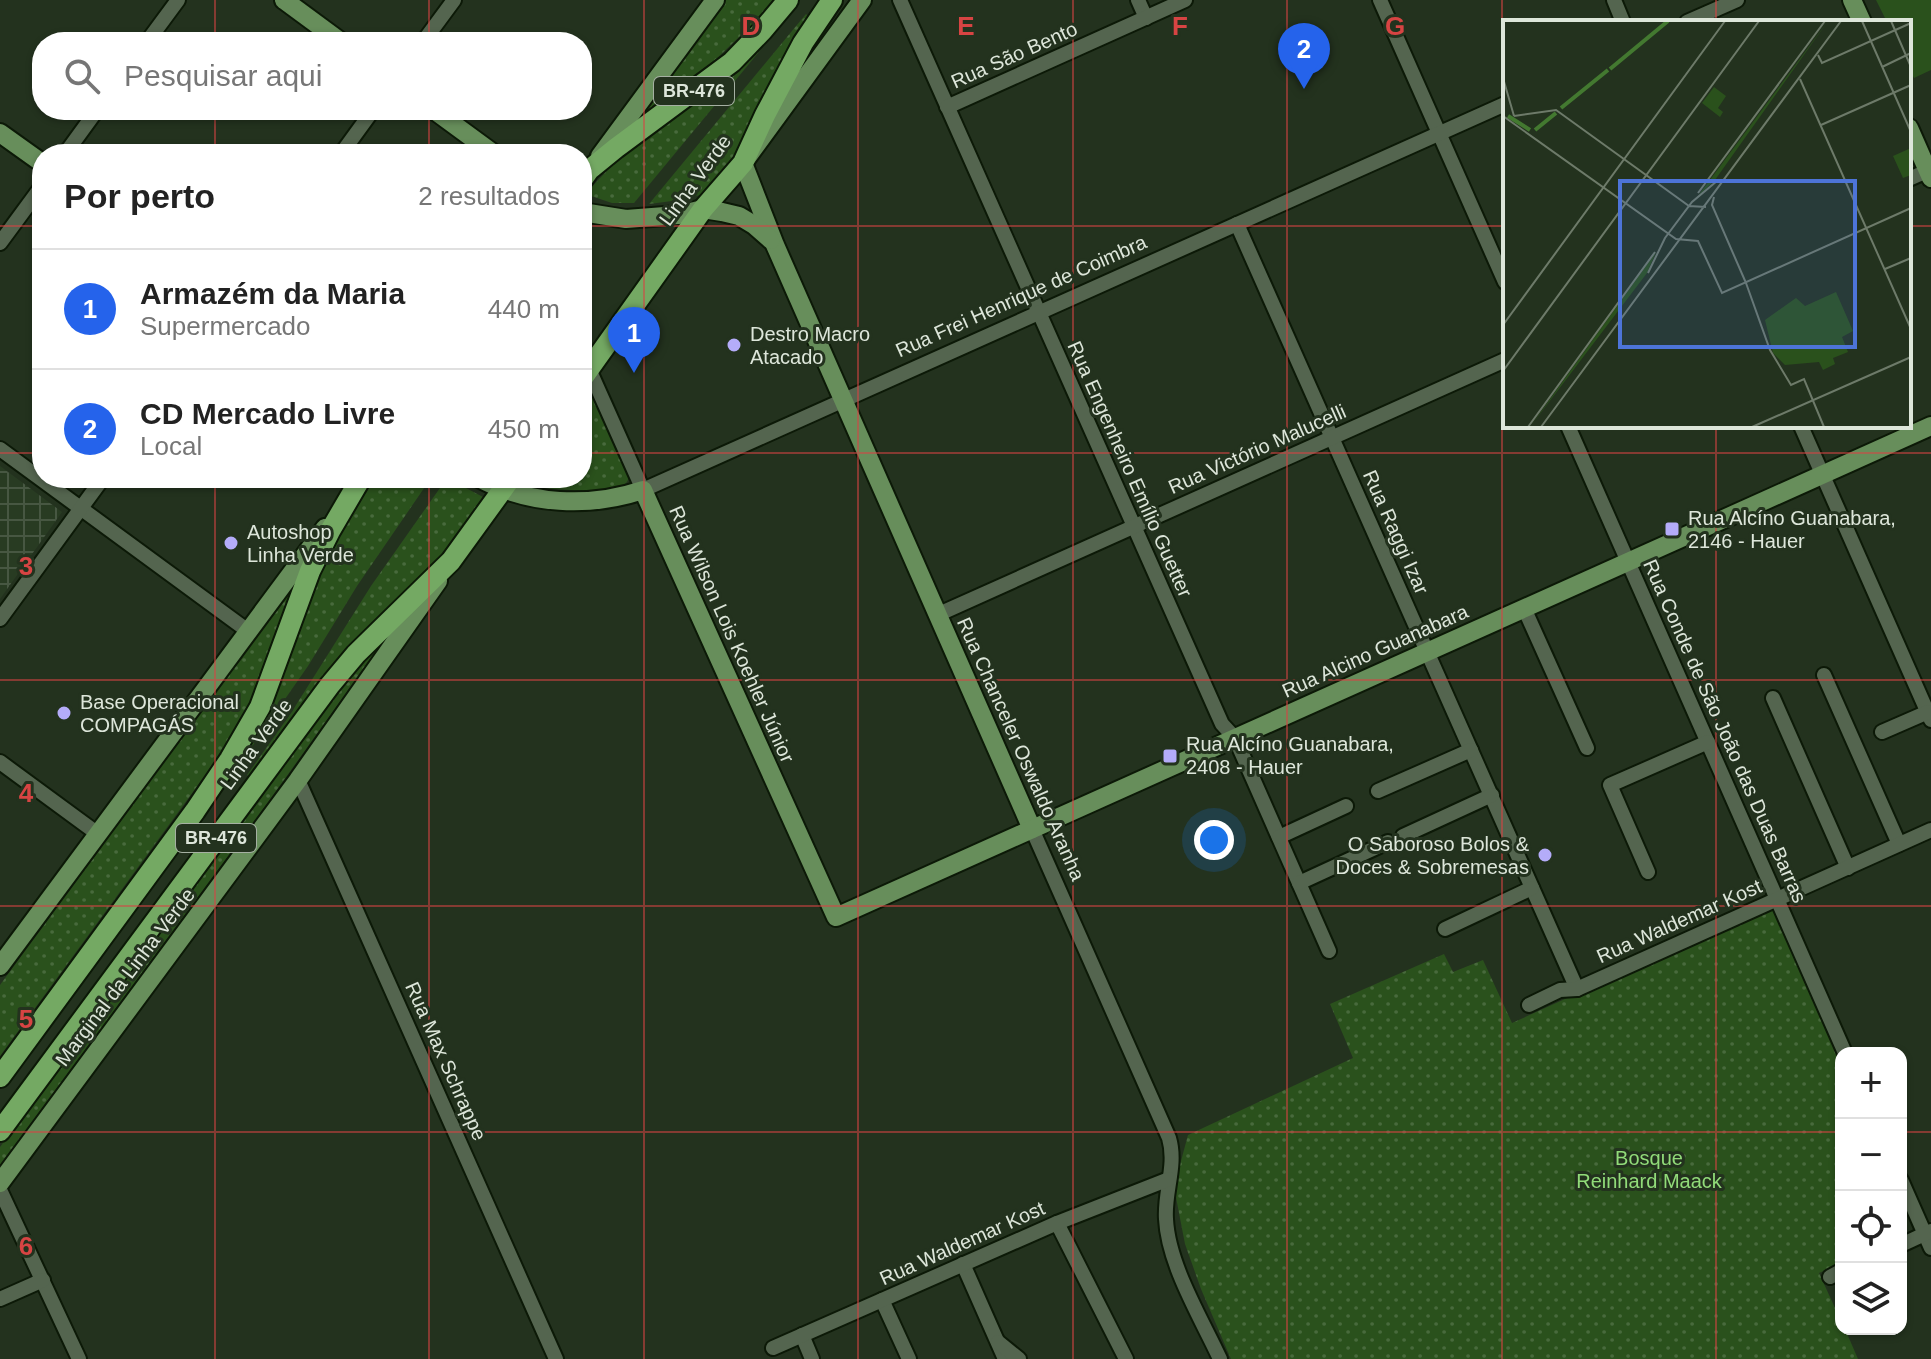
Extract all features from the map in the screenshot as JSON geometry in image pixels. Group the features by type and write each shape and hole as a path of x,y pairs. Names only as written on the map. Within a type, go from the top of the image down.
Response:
{"highway":[{"name":"BR-476","path":"592,170 641,129 732,62 788,0"},
{"name":"Linha Verde","path":"592,364 703,209 743,163 803,43 832,0"},
{"name":"Linha Verde","path":"0,1077 230,759 260,707 310,571 355,488"},
{"name":"Linha Verde","path":"0,1131 330,685 356,654 451,561 504,488"}],"main road":[{"path":"284,0 327,32"},
{"path":"592,167 715,0"},
{"path":"743,163 862,0"},
{"path":"1852,0 1861,20"},
{"path":"448,120 480,144"},
{"path":"1911,132 1930,172"},
{"path":"0,133 32,156"},
{"name":"Rua Chanceler Oswaldo Aranha","path":"743,163 775,245 1032,829"},
{"path":"592,214 626,219 678,215 703,209 739,216 754,225 775,245"},
{"name":"Rua Alcino Guanabara","path":"836,917 1931,426"},
{"path":"0,966 354,488"},
{"name":"Rua Frei Henrique de Coimbra","path":"516,488 540,499 581,501 615,498 643,490"},
{"name":"Rua Wilson Lois Koehler Júnior","path":"643,490 836,917"},
{"name":"Marginal da Linha Verde","path":"0,1183 298,780 451,561"}],"street":[{"path":"154,32 178,0"},
{"path":"430,32 454,0"},
{"name":"Rua Engenheiro Emílio Guetter","path":"900,0 1222,724 1235,738 1329,951"},
{"path":"1138,0 1146,18"},
{"name":"Rua São Bento","path":"947,107 1185,0"},
{"path":"1380,0 1503,277"},
{"path":"1614,0 1622,20"},
{"path":"1692,20 1737,0"},
{"name":"Rua Frei Henrique de Coimbra","path":"643,490 1503,105"},
{"path":"72,144 90,120"},
{"path":"348,144 366,120"},
{"path":"1911,178 1930,172"},
{"path":"0,243 32,200"},
{"name":"Rua Raggi Izar","path":"1237,224 1577,989"},
{"name":"Rua Victório Malucelli","path":"939,614 1503,361"},
{"name":"Rua Wilson Lois Koehler Júnior","path":"592,388 643,490"},
{"name":"Rua Conde de São João das Duas Barras","path":"1569,428 1842,1047"},
{"path":"1802,428 1929,716 1882,732"},
{"path":"0,449 32,472"},
{"path":"54,488 248,631"},
{"path":"0,619 96,488"},
{"path":"1524,608 1587,748"},
{"path":"1824,675 1899,844"},
{"path":"1773,698 1848,868"},
{"path":"1648,872 1610,785 1708,742"},
{"path":"1378,791 1471,750"},
{"path":"0,762 98,834"},
{"name":"Rua Max Schrappe","path":"298,780 556,1359"},
{"path":"1403,836 1492,795"},
{"path":"1279,837 1346,806"},
{"name":"Rua Chanceler Oswaldo Aranha","path":"1032,829 1169,1138 1172,1155 1166,1218 1171,1248 1220,1359"},
{"name":"Rua Waldemar Kost","path":"1529,1005 1560,990 1577,989 1931,830"},
{"path":"1299,883 1388,842"},
{"path":"1445,929 1532,888"},
{"name":"Rua Waldemar Kost","path":"773,1348 1057,1223 1169,1179"},
{"path":"0,1190 79,1359"},
{"path":"1906,1191 1929,1238 1907,1244"},
{"path":"1057,1223 1126,1359"},
{"path":"963,1264 1005,1359"},
{"path":"0,1299 43,1280"},
{"path":"882,1300 909,1359"},
{"path":"802,1335 812,1359"},
{"path":"997,1342 1019,1359"}],"shaded area":[{"path":"0,466 62,512 0,599"}],"green space":[{"path":"724,0 774,0 715,60 638,117"},
{"path":"1876,0 1931,0 1931,70 1914,78 1911,73 1911,20 1886,20"},
{"path":"793,5 796,7 634,203 612,203 592,196 592,187 621,156"},
{"path":"806,14 808,16 739,148 707,193 680,204 672,201 649,204"},
{"path":"592,395 627,472 627,482 606,489 550,488 592,488"},
{"path":"369,488 424,488 237,768 282,679 314,589 334,545"},
{"path":"440,488 466,488 483,497 415,585 325,676 249,777 247,775 291,713 371,586"},
{"path":"298,580 269,665 225,748 0,1056 0,985"},
{"path":"381,641 266,805 0,1165 0,1147 334,693"},
{"name":"Bosque Reinhard Maack","path":"1773,905 1835,1047 1835,1266 1819,1273 1835,1308 1835,1335 1848,1335 1858,1359 1231,1359 1185,1244 1174,1187 1188,1135 1353,1058 1330,1004 1444,954 1453,972 1483,960 1512,1023"}],"place":[{"name":"CD Mercado Livre","path":"1304,89"},
{"name":"Destro Macro Atacado","path":"734,345"},
{"name":"Armazém da Maria","path":"634,373"},
{"name":"Rua Alcíno Guanabara, 2146 - Hauer","path":"1672,529"},
{"name":"Autoshop Linha Verde","path":"231,543"},
{"name":"Base Operacional COMPAGÁS","path":"64,713"},
{"name":"Rua Alcíno Guanabara, 2408 - Hauer","path":"1170,756"},
{"name":"O Saboroso Bolos & Doces & Sobremesas","path":"1545,855"}]}
